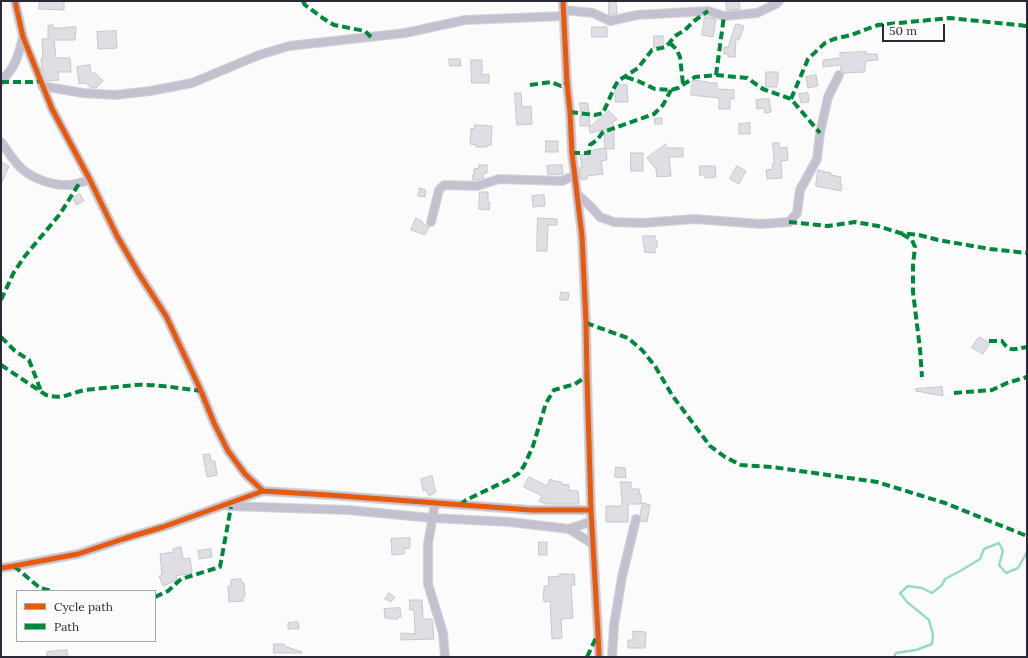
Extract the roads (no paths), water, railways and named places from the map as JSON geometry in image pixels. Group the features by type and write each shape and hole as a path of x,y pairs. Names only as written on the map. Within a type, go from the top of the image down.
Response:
{"street":[{"path":"15,1 23,38 52,109 90,180 117,236 166,316 228,451 245,474 263,492"},
{"path":"563,1 572,153 582,236 591,510 599,657"},
{"path":"42,86 83,93 115,95 150,91 192,83 259,56 289,46 405,34 465,20 564,13 593,13 610,21 637,14 708,11 724,16 757,13 779,1"},
{"path":"1,81 13,67 23,38"},
{"path":"577,194 600,217 614,222 694,219 761,224 789,222 797,213 800,190 817,159 820,133 828,97 839,75"},
{"path":"1,142 22,169 43,181 58,185 69,185 90,180"},
{"path":"431,222 439,190 444,185 477,186 499,179 562,181 575,175"},
{"path":"1,568 78,554 163,527 263,492 328,495 531,510 591,510"},
{"path":"435,503 428,544 428,584 443,633 445,657"},
{"path":"223,506 348,510 569,528 592,521"},
{"path":"612,657 616,611 622,577 636,519"},
{"path":"569,528 593,544"}],"waterway":[{"path":"894,657 896,653 916,650 932,644 933,635 929,620 907,602 900,593 908,586 922,588 932,593 942,585 945,579 980,559 984,549 999,543 1003,551 999,565 1006,573 1018,568 1027,552"}]}
